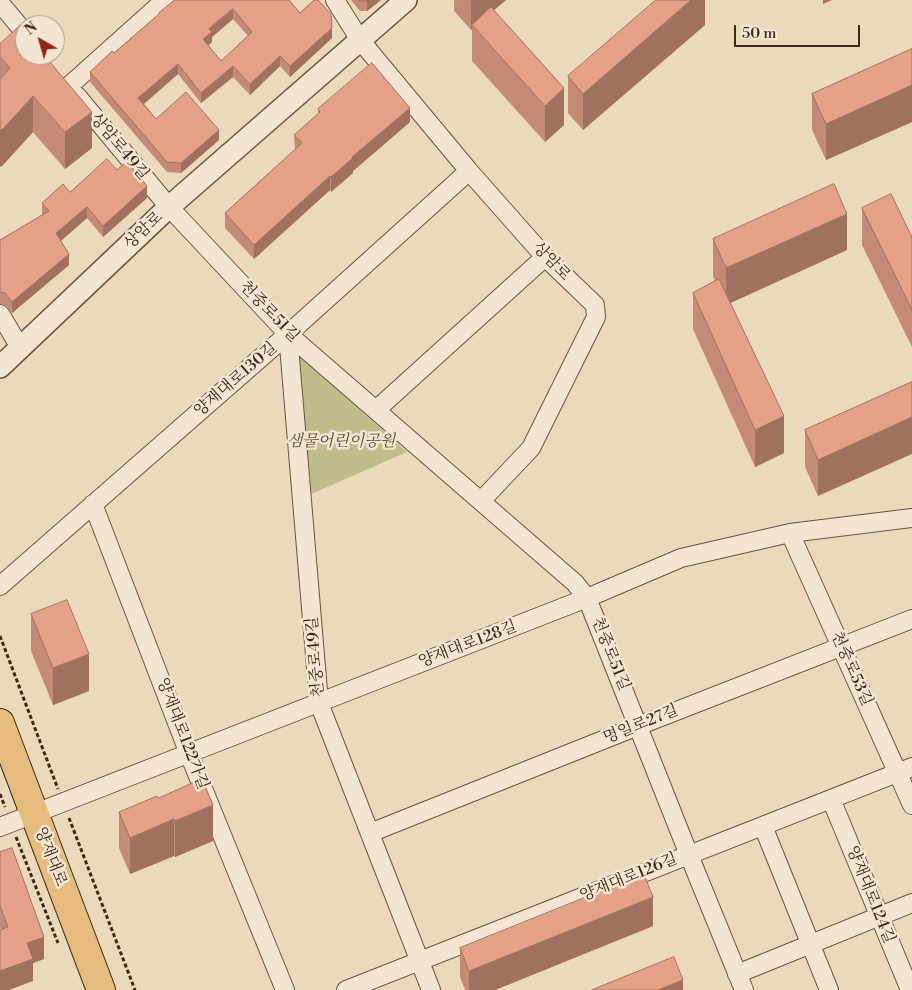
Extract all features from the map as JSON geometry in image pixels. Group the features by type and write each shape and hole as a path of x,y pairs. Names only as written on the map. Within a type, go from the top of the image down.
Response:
{"main road":[{"name":"양재대로","path":"0,723 15,821 101,990"}],"street":[{"name":"상암로49길","path":"165,0 64,80 169,207"},
{"path":"335,0 360,40"},
{"name":"상암로","path":"0,368 169,207 406,0"},
{"path":"0,3 15,21"},
{"name":"상암로","path":"360,40 469,171 545,257 594,305 596,317 531,448 481,501"},
{"name":"양재대로130길","path":"0,586 288,334 469,171"},
{"name":"천중로51길","path":"169,207 288,334 575,582 588,598 744,990"},
{"path":"376,410 545,257"},
{"path":"0,314 21,348"},
{"name":"천중로49길","path":"288,334 319,703 431,990"},
{"name":"양재대로122가길","path":"93,504 189,754 285,990"},
{"name":"양재대로128길","path":"15,821 588,598 682,558 790,533 912,518"},
{"name":"천중로53길","path":"790,533 841,646 905,770 912,805"},
{"name":"명일로27길","path":"370,833 912,619"},
{"name":"양재대로126길","path":"346,990 905,770"},
{"name":"양재대로124길","path":"831,799 910,990"},
{"path":"763,826 829,990"},
{"path":"737,974 912,903"}],"path":[{"path":"0,794 15,821 58,944"}],"green space":[{"name":"샘물어린이공원","path":"297,353 407,452 311,494"}],"building":[{"path":"175,0 289,0 300,13 314,0 318,0 331,14 332,28 290,66 280,56 250,84 233,66 201,93 178,64 138,98 156,119 186,92 219,130 181,163 167,162 90,72 112,51 114,53","holes":["233,9 252,32 221,61 203,39 212,32 209,29"]},
{"path":"656,0 691,0 583,94 568,76"},
{"path":"491,7 564,88 545,106 472,25"},
{"path":"15,30 15,65 52,65 92,112 65,132 33,96 0,130 0,79 10,68 0,57 0,44"},
{"path":"912,49 912,85 826,124 812,94"},
{"path":"372,63 410,108 330,176 254,245 225,213 302,143 294,135 320,112 318,109"},
{"path":"107,159 117,170 127,161 147,186 103,226 87,207 56,233 69,254 12,302 5,293 0,292 0,240 49,211 42,203 63,184 70,192"},
{"path":"834,184 847,214 726,268 713,239"},
{"path":"891,194 912,237 912,310 862,208"},
{"path":"719,279 784,416 755,430 693,293"},
{"path":"912,382 912,417 818,460 805,430"},
{"path":"67,600 89,654 53,668 31,614"},
{"path":"202,779 213,805 130,838 119,812"},
{"path":"12,848 44,937 27,943 33,959 0,971 0,930 8,927 0,906 0,852"},
{"path":"644,874 653,897 469,971 460,948"},
{"path":"674,957 683,980 658,990 592,990"}]}
